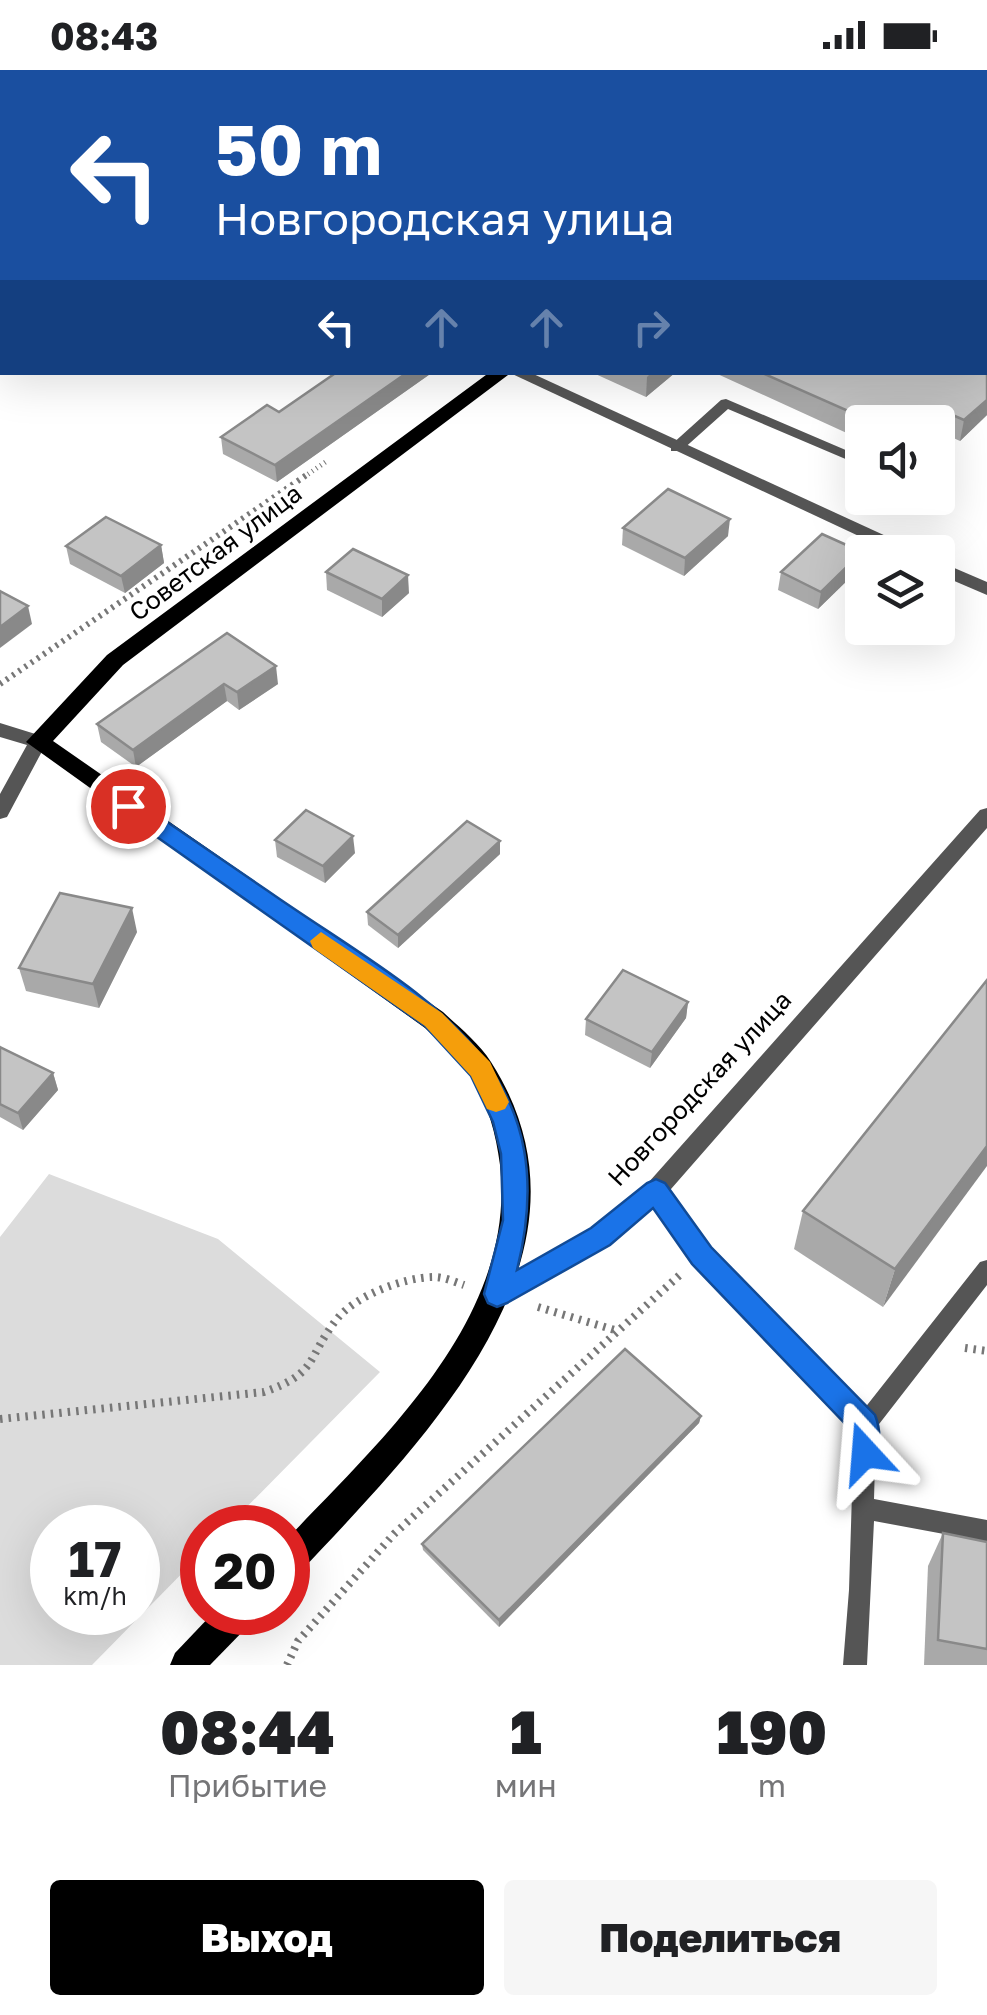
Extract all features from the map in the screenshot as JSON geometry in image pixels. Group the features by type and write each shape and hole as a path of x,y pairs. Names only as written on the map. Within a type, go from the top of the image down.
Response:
{"main road":[{"name":"Советская улица","path":"38,742 115,660 499,375"},
{"path":"38,742 434,1020 481,1069 506,1122 514,1154 516,1220 497,1294 449,1376 362,1483 310,1538"},
{"path":"197,1659 218,1635"}],"street":[{"path":"521,375 868,535"},
{"path":"955,574 987,589"},
{"path":"0,730 38,742"},
{"name":"Советская улица","path":"0,812 38,742"},
{"name":"Новгородская улица","path":"497,1294 601,1236 656,1190 987,815"}],"lane":[{"path":"676,448 726,403 845,455"},
{"path":"656,1190 702,1256 865,1425"},
{"path":"855,1665 865,1425 987,1269"},
{"path":"864,1508 987,1531"}],"path":[{"path":"0,684 342,450"},
{"path":"287,1665 298,1641 394,1534 702,1256"},
{"path":"0,1419 264,1392 293,1382 309,1366 335,1321 351,1303 436,1277 618,1331"}],"shaded area":[{"path":"49,1174 218,1239 380,1372 249,1505 180,1505 180,1575 160,1596 160,1505 30,1505 30,1635 121,1635 92,1665 0,1665 0,1237"}],"building":[{"path":"333,375 404,375 275,465 221,437 267,405 279,412"},
{"path":"767,375 987,375 987,400 964,420 955,416 955,405 845,405 845,410"},
{"path":"668,489 730,519 685,558 623,528"},
{"path":"106,517 161,545 121,576 66,546"},
{"path":"822,534 845,544 845,569 821,592 781,572"},
{"path":"353,549 408,575 382,599 326,572"},
{"path":"0,591 28,606 0,627"},
{"path":"227,633 276,666 237,692 224,684 133,750 97,724"},
{"path":"306,810 353,836 323,866 275,840"},
{"path":"467,821 500,841 398,935 367,912"},
{"path":"60,893 132,908 93,984 19,968"},
{"path":"623,970 688,1002 652,1052 586,1019"},
{"path":"987,980 987,1146 895,1269 803,1211"},
{"path":"0,1047 53,1073 18,1113 0,1104"},
{"path":"625,1349 701,1416 499,1620 422,1544"},
{"path":"943,1533 987,1542 987,1649 938,1640"}],"slow traffic":[{"path":"321,941 434,1020 481,1069 496,1102"}],"route":[{"path":"128,806 434,1020 481,1069 506,1122 514,1154 516,1220 497,1294 601,1236 656,1190 702,1256 865,1425 865,1453"}]}
